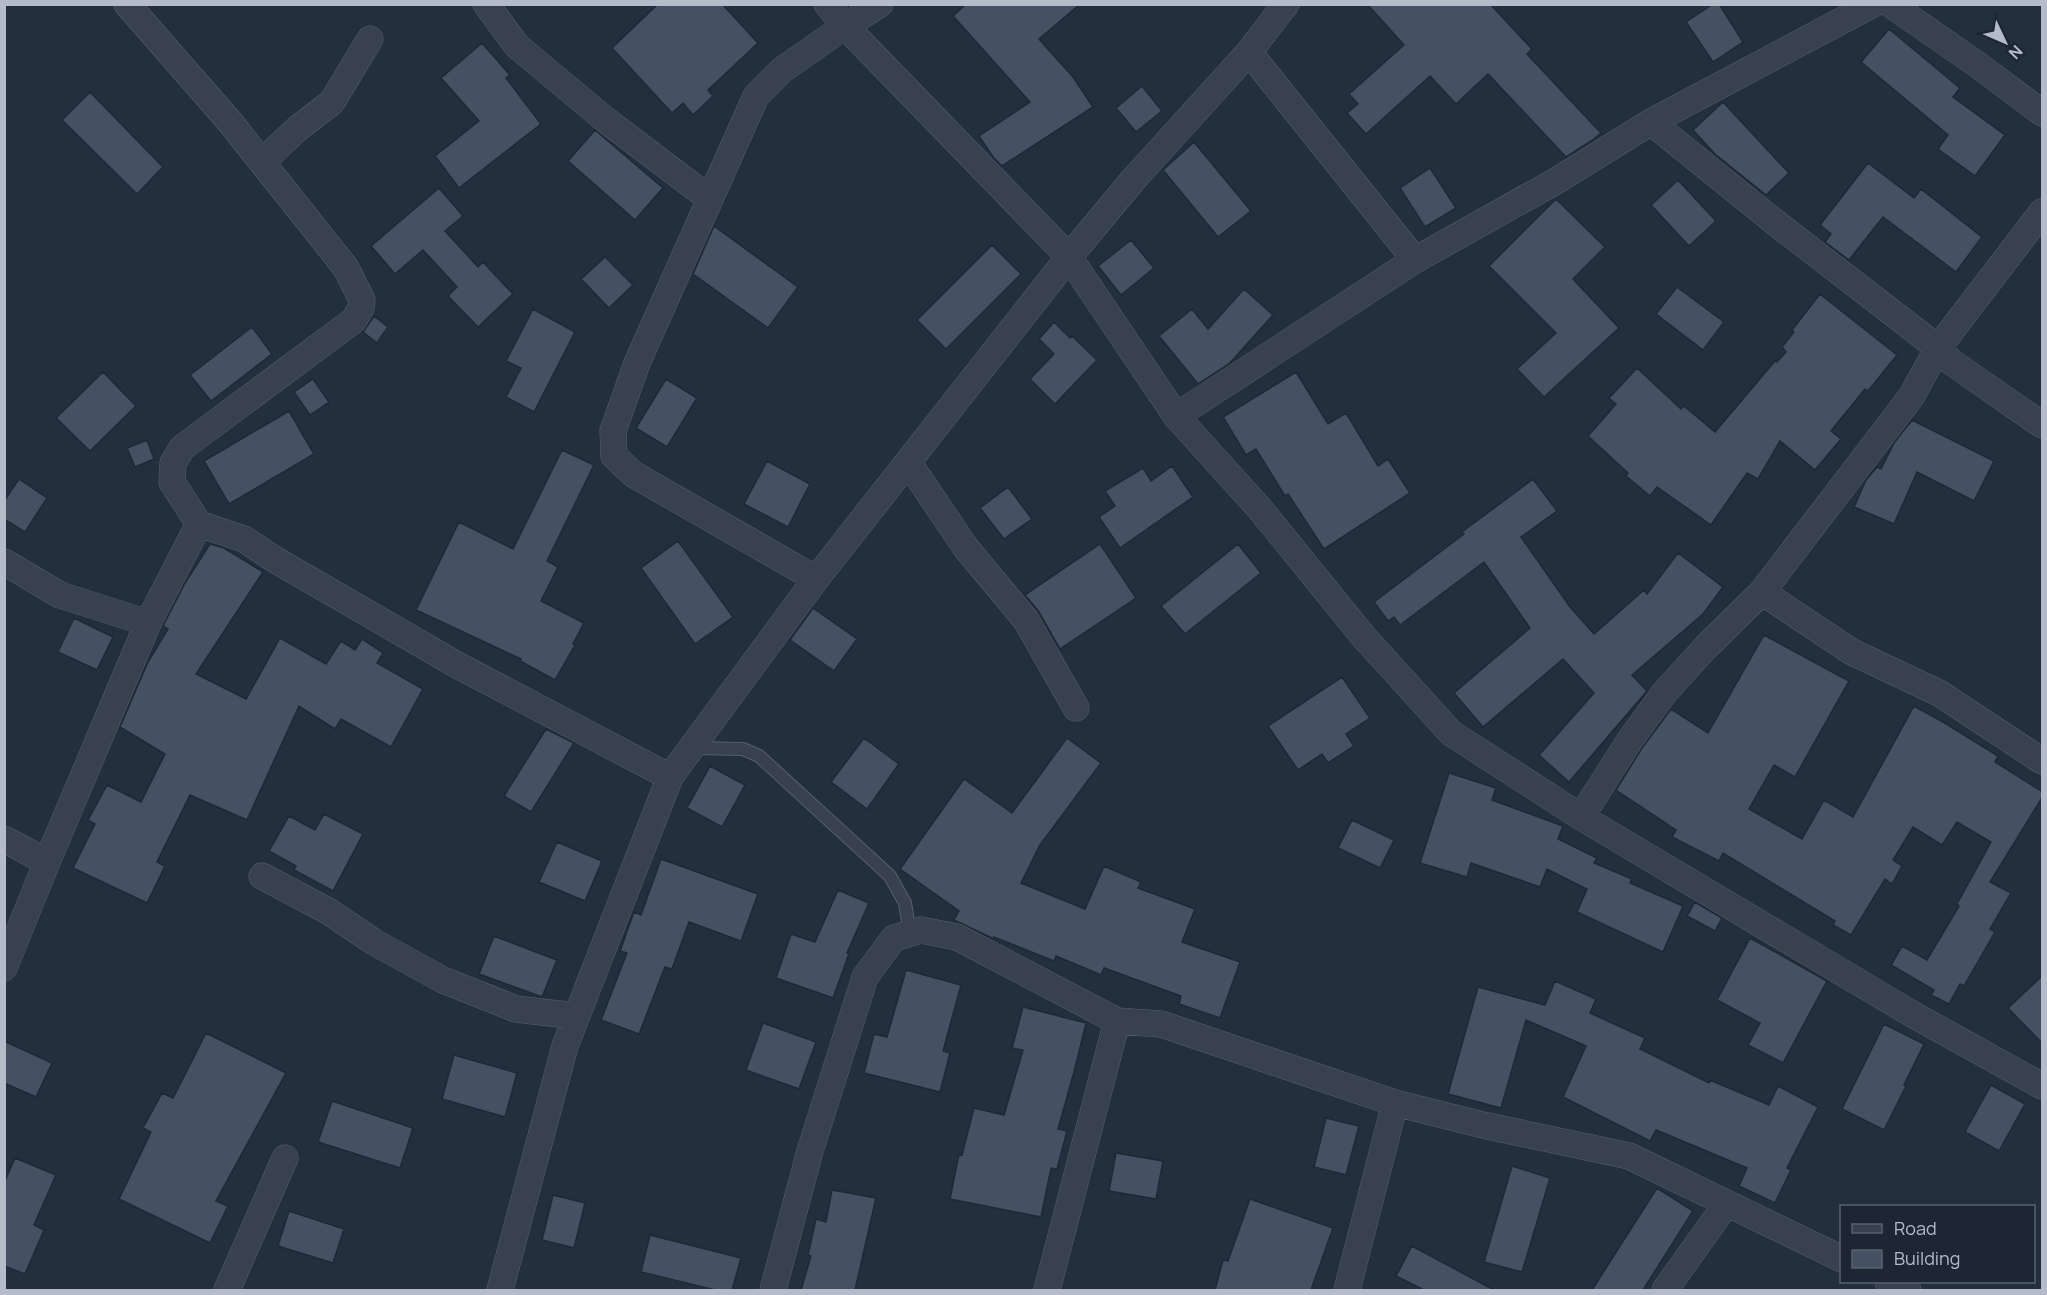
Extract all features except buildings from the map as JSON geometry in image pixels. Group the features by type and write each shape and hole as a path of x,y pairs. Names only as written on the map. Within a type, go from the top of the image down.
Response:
{"street":[{"path":"127,4 262,162 346,268 362,300 361,308 354,320 182,448 173,463 172,482 199,524 244,538 274,559 459,666 670,777"},
{"path":"486,4 517,46 607,121 710,199"},
{"path":"827,4 844,26 1069,257 1176,416 1260,509 1363,636 1451,733 1581,817 1912,1014 2043,1086"},
{"path":"816,579 633,474 614,456 613,431 637,363 756,96 782,70 844,26 880,4"},
{"path":"500,1290 565,1046 670,777 816,579 1069,257 1133,180 1249,52 1286,4"},
{"path":"1176,416 1415,260 1556,181 1651,122 1873,4"},
{"path":"1890,4 2043,113"},
{"path":"262,162 297,129 332,102 370,39"},
{"path":"1249,52 1415,260"},
{"path":"1651,122 1776,223 1938,348 1950,361 2043,425"},
{"path":"1581,817 1630,740 1665,692 1706,647 1762,592 1911,397 1938,348 2043,212"},
{"path":"908,462 966,548 1026,620 1076,708"},
{"path":"4,968 148,623 199,524"},
{"path":"4,562 60,595 148,623"},
{"path":"1762,592 1852,652 1939,693 2043,761"},
{"path":"4,838 47,862"},
{"path":"262,876 328,911 374,942 443,980 516,1009 576,1016"},
{"path":"773,1290 810,1151 865,977 894,938 921,930 957,937 1117,1021 1161,1024 1395,1103 1483,1125 1629,1155 1840,1258"},
{"path":"1047,1290 1117,1021"},
{"path":"1347,1290 1395,1103"},
{"path":"226,1290 285,1158"},
{"path":"1665,1290 1727,1203"}],"lane":[{"path":"691,748 743,749 759,756 890,876 905,903 910,933"}]}
